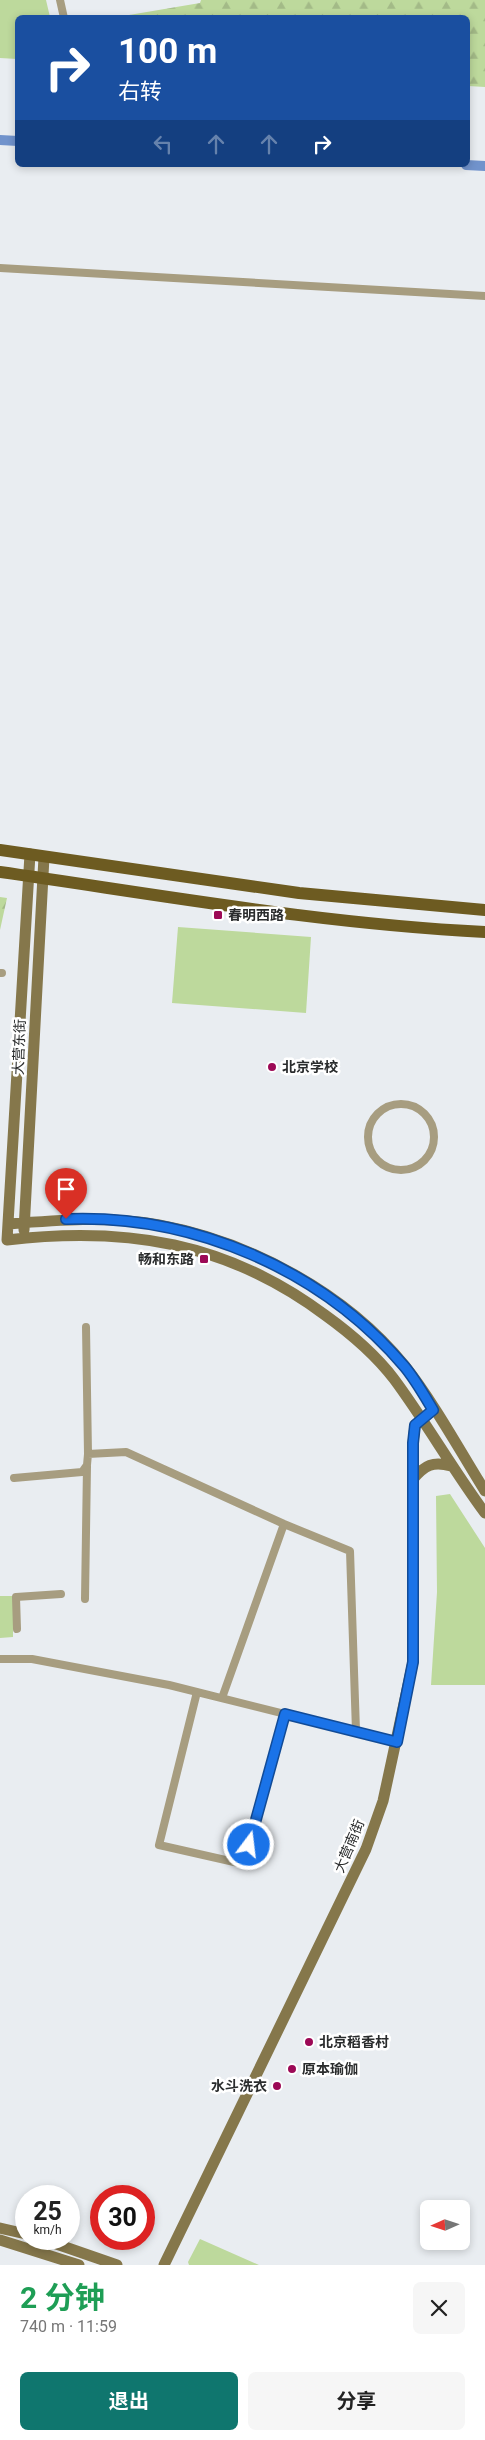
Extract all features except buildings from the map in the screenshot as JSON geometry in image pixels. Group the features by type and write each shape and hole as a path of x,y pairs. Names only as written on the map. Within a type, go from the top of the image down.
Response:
{"main road":[{"path":"0,850 299,893 485,910"},
{"name":"大营东街","path":"30,854 7,1240 23,1238 44,857"},
{"path":"0,872 159,897 392,927 485,932"},
{"path":"8,1224 79,1218 159,1225 202,1236 248,1252 293,1275 342,1306 404,1366 485,1491"},
{"path":"23,1238 65,1234 104,1235 146,1240 186,1247 231,1261 265,1276 303,1299 352,1335 393,1378 451,1466 485,1513"},
{"path":"421,1419 433,1410"},
{"name":"大营南街","path":"164,2265 366,1849 383,1800 413,1662 413,1443 415,1425 421,1419"},
{"path":"413,1479 422,1468 429,1464 442,1463 451,1466"},
{"path":"0,2228 15,2231"},
{"path":"0,2240 79,2265"},
{"path":"74,2250 117,2265"}],"street":[{"path":"60,0 63,15"},
{"path":"0,268 485,296"},
{"path":"391,1105 412,1105 428,1117 433,1128 434,1140 431,1151 425,1160 415,1167 404,1170 393,1169 382,1164 374,1156 368,1142 369,1126 378,1113 391,1105"},
{"path":"85,1599 88,1454 86,1328"},
{"path":"88,1454 126,1452 284,1524 350,1551 356,1731"},
{"path":"14,1478 82,1472 87,1465"},
{"path":"222,1698 284,1524"},
{"path":"17,1629 16,1597 60,1594"},
{"path":"0,1659 32,1659 197,1692 397,1742"},
{"path":"197,1692 160,1845 243,1864 285,1714"}],"green space":[{"path":"0,0 46,0 50,15 15,15 15,59 0,58"},
{"path":"201,0 485,0 485,87 470,86 470,15 129,15 200,3"},
{"path":"0,897 7,898 0,930"},
{"path":"178,927 311,937 306,1013 172,1003"},
{"path":"450,1494 485,1548 485,1685 431,1685 437,1592 436,1496"},
{"path":"0,1596 13,1596 13,1637 0,1638"},
{"path":"200,2239 259,2265 189,2265 188,2262"}],"waterway":[{"path":"0,140 15,141"},
{"path":"470,165 485,166"}],"place":[{"name":"春明西路","path":"218,915"},
{"name":"北京学校","path":"272,1067"},
{"name":"畅和东路","path":"204,1259"},
{"name":"北京稻香村","path":"309,2042"},
{"name":"原本瑜伽","path":"292,2069"},
{"name":"水斗洗衣","path":"277,2086"}],"route":[{"path":"66,1219 114,1220 159,1225 233,1246 293,1275 342,1306 375,1336 404,1366 433,1410 415,1425 413,1443 413,1662 397,1742 285,1714 249,1845"}]}
